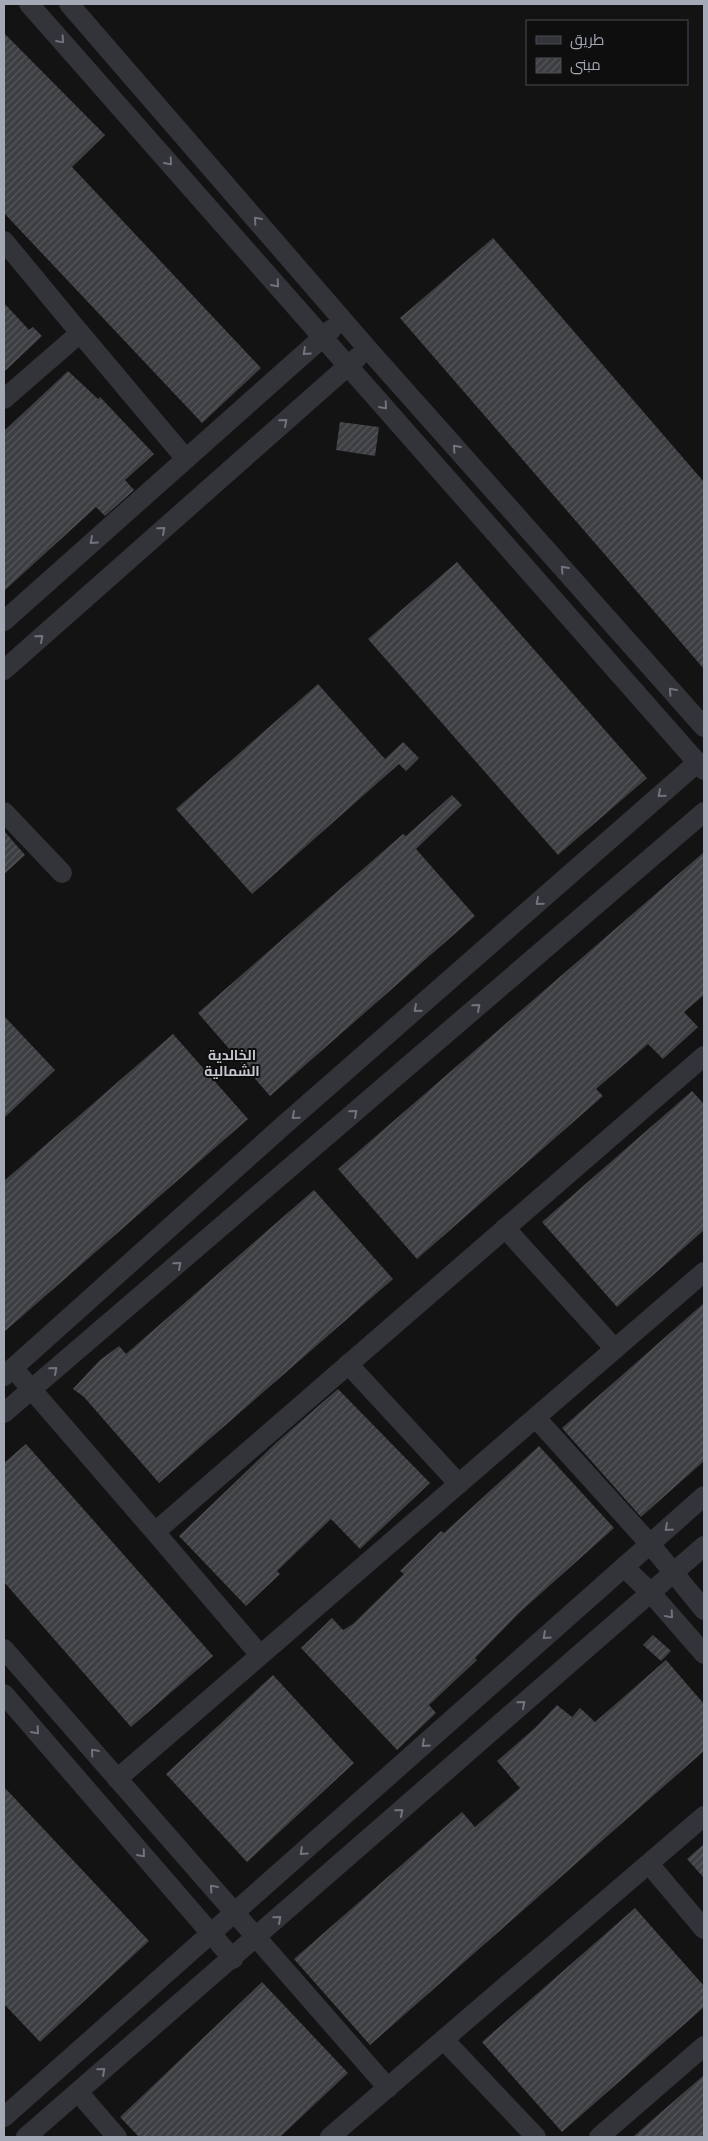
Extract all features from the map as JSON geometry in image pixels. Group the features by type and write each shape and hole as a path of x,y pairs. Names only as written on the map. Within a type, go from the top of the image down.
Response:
{"street":[{"path":"29,4 701,766 284,1125 8,1372 31,1390 260,1656"},
{"path":"69,4 367,348 704,727"},
{"path":"4,241 186,459"},
{"path":"4,621 343,320"},
{"path":"4,399 80,332"},
{"path":"4,670 367,348"},
{"path":"4,812 62,873"},
{"path":"4,1413 704,812"},
{"path":"155,1532 704,1056"},
{"path":"505,1228 615,1349"},
{"path":"117,1779 704,1272"},
{"path":"348,1364 459,1484"},
{"path":"536,1418 650,1544 672,1574 704,1610"},
{"path":"4,2117 704,1496"},
{"path":"26,2137 233,1959 704,1546"},
{"path":"624,1567 650,1592 704,1654"},
{"path":"4,1649 388,2088"},
{"path":"4,1694 233,1959"},
{"path":"330,2137 704,1816"},
{"path":"648,1864 704,1929"},
{"path":"444,2040 536,2137"},
{"path":"599,2137 704,2046"},
{"path":"78,2092 117,2137"}],"building":[{"path":"4,33 105,135 72,167 261,368 202,423 4,213"},
{"path":"493,238 704,482 704,669 400,318"},
{"path":"4,303 29,330 33,327 42,336 4,372"},
{"path":"68,371 98,399 100,397 154,454 125,480 134,490 105,516 96,507 4,591 4,431"},
{"path":"340,422 379,427 375,456 336,450"},
{"path":"457,562 647,778 558,855 368,639"},
{"path":"318,684 385,759 403,742 419,758 406,771 399,764 252,894 176,809"},
{"path":"452,795 462,805 416,849 475,916 270,1096 198,1013 403,834 406,836"},
{"path":"4,831 25,855 4,874"},
{"path":"704,852 704,995 684,1012 698,1027 663,1059 648,1044 596,1089 603,1096 417,1259 338,1169"},
{"path":"4,1016 55,1070 4,1118"},
{"path":"173,1034 248,1119 4,1332 4,1181"},
{"path":"692,1091 704,1104 704,1230 617,1307 542,1222"},
{"path":"314,1190 393,1279 159,1483 84,1397 73,1389 100,1360 119,1346 126,1354"},
{"path":"704,1303 704,1461 641,1517 562,1428"},
{"path":"338,1389 430,1483 360,1549 331,1519 277,1571 280,1574 246,1606 179,1536 277,1442"},
{"path":"26,1444 213,1656 131,1727 4,1582 4,1463"},
{"path":"539,1446 614,1528 520,1612 475,1658 477,1660 429,1705 436,1713 397,1750 301,1648 332,1618 343,1630 353,1624 404,1574 400,1571 441,1531 444,1533"},
{"path":"653,1635 671,1651 661,1661 643,1645"},
{"path":"666,1660 704,1704 704,1751 370,2045 294,1959 462,1812 475,1827 520,1788 497,1761 536,1727 557,1705 572,1717 580,1708 595,1722"},
{"path":"273,1675 354,1763 247,1862 166,1774"},
{"path":"4,1787 149,1941 40,2042 4,2004"},
{"path":"704,1844 704,1878 687,1859"},
{"path":"635,1908 704,1986 704,2007 562,2132 482,2042"},
{"path":"262,1982 348,2073 280,2137 139,2137 120,2117"},
{"path":"704,2075 704,2137 633,2137 651,2121"}],"district":[{"name":"الخالدية الشمالية","path":"232,1062"}]}
